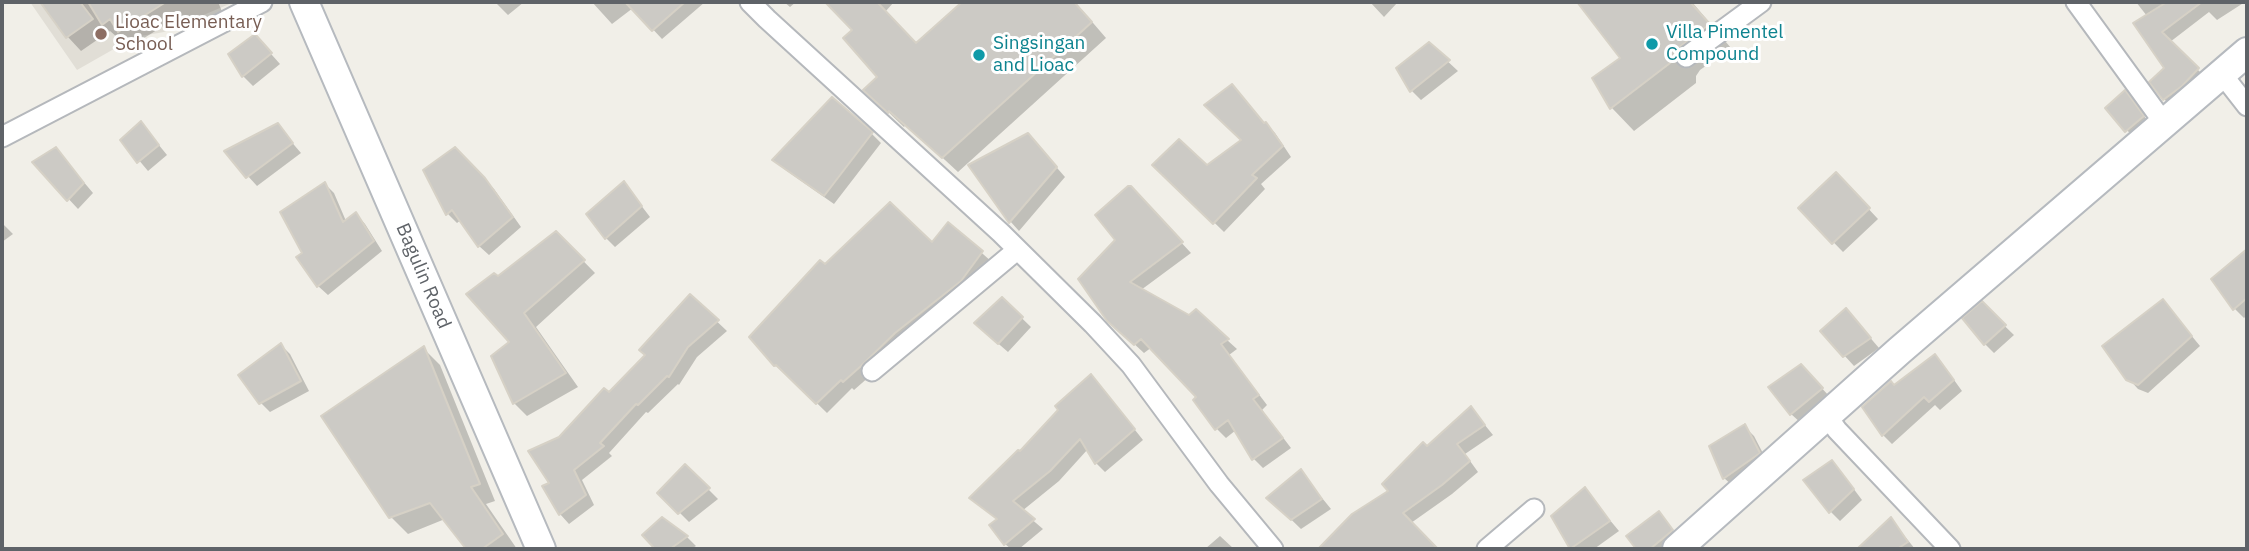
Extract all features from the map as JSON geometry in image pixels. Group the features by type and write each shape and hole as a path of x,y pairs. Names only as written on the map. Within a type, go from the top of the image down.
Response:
{"street":[{"path":"2,137 262,2"},
{"name":"Bagulin Road","path":"304,2 541,549"},
{"path":"751,2 766,19 1017,250 1131,365 1219,484 1273,549"},
{"path":"1686,57 1761,2"},
{"path":"2076,2 2164,122"},
{"path":"1677,549 1826,416 2247,52"},
{"path":"2222,74 2247,106"},
{"path":"872,371 1017,250"},
{"path":"1826,416 1950,549"},
{"path":"1487,549 1534,509"}],"shaded area":[{"name":"Lioac Elementary School","path":"30,2 234,2 164,32 135,37 77,70"}],"building":[{"path":"40,2 80,2 93,19 66,38"},
{"path":"88,2 166,2 118,32 110,19 102,25"},
{"path":"625,2 685,2 652,31"},
{"name":"Singsingan and Lioac","path":"825,2 877,2 916,43 962,2 1074,2 1092,22 942,158 863,90 877,77 843,38 852,30"},
{"name":"Villa Pimentel Compound","path":"1577,2 1690,2 1710,24 1678,48 1674,60 1610,109 1592,78 1620,58"},
{"path":"2167,2 2202,2 2162,32 2199,68 2182,86 2163,100 2149,82 2164,68 2133,23"},
{"path":"255,34 272,53 242,77 228,54"},
{"path":"1429,42 1450,60 1410,92 1396,68"},
{"path":"1232,84 1264,123 1266,122 1283,146 1252,175 1257,178 1213,224 1152,165 1179,139 1207,165 1241,140 1204,105"},
{"path":"2125,90 2144,116 2125,132 2105,108"},
{"path":"832,97 873,132 824,196 772,160"},
{"path":"141,121 159,145 137,163 120,140"},
{"path":"278,123 293,143 246,178 224,151"},
{"path":"1028,133 1057,167 1009,223 968,165"},
{"path":"56,147 84,183 67,201 32,162"},
{"path":"455,147 485,178 513,217 478,247 452,210 446,215 423,170"},
{"path":"1836,172 1870,208 1832,244 1798,208"},
{"path":"624,181 642,206 605,239 586,214"},
{"path":"325,182 343,222 356,212 374,241 317,287 296,257 302,253 280,212"},
{"path":"1131,186 1183,242 1130,282 1189,315 1196,309 1229,339 1221,344 1259,395 1253,399 1283,438 1252,460 1228,420 1215,430 1193,400 1196,397 1141,339 1134,345 1107,321 1078,279 1115,240 1095,215"},
{"path":"890,202 932,242 948,222 983,251 961,281 895,333 816,404 774,366 749,337 820,260 825,264"},
{"path":"556,231 585,260 524,313 566,373 513,404 491,356 509,342 466,294 494,273 498,276"},
{"path":"2247,249 2247,298 2233,310 2211,279"},
{"path":"690,294 719,320 688,347 669,377 636,404 600,443 604,446 574,470 586,495 559,515 542,486 549,483 528,451 559,437 604,388 609,392 645,355 639,350"},
{"path":"1002,297 1023,317 998,344 974,323"},
{"path":"2163,299 2192,336 2138,385 2126,380 2102,346"},
{"path":"1982,301 2006,325 1984,345 1962,318"},
{"path":"1846,308 1871,338 1843,357 1820,331"},
{"path":"281,343 301,381 259,404 238,375"},
{"path":"424,346 480,484 471,487 503,534 482,549 466,549 430,503 389,518 321,416"},
{"path":"1935,354 1954,380 1929,402 1924,397 1882,436 1862,407 1891,381 1894,385"},
{"path":"1801,364 1823,388 1790,415 1768,387"},
{"path":"1091,374 1135,429 1095,464 1080,439 1050,471 1013,501 1035,519 1004,545 989,525 997,519 969,498 1020,451 1058,410 1055,406"},
{"path":"1471,406 1485,425 1457,444 1470,461 1403,513 1438,549 1318,549 1352,514 1388,491 1382,484 1423,442 1427,446"},
{"path":"1745,424 1760,453 1723,479 1709,446"},
{"path":"1832,460 1854,489 1829,513 1803,480"},
{"path":"685,464 710,488 678,514 657,493"},
{"path":"1301,469 1322,499 1291,520 1266,498"},
{"path":"1585,487 1610,521 1570,549 1551,516"},
{"path":"1659,511 1673,530 1650,549 1636,549 1626,536"},
{"path":"662,517 688,536 670,549 655,549 642,535"},
{"path":"1891,517 1908,542 1897,549 1857,549"}],"place":[{"name":"Lioac Elementary School","path":"101,34"},
{"name":"Villa Pimentel Compound","path":"1652,44"},
{"name":"Singsingan and Lioac","path":"979,55"}]}
